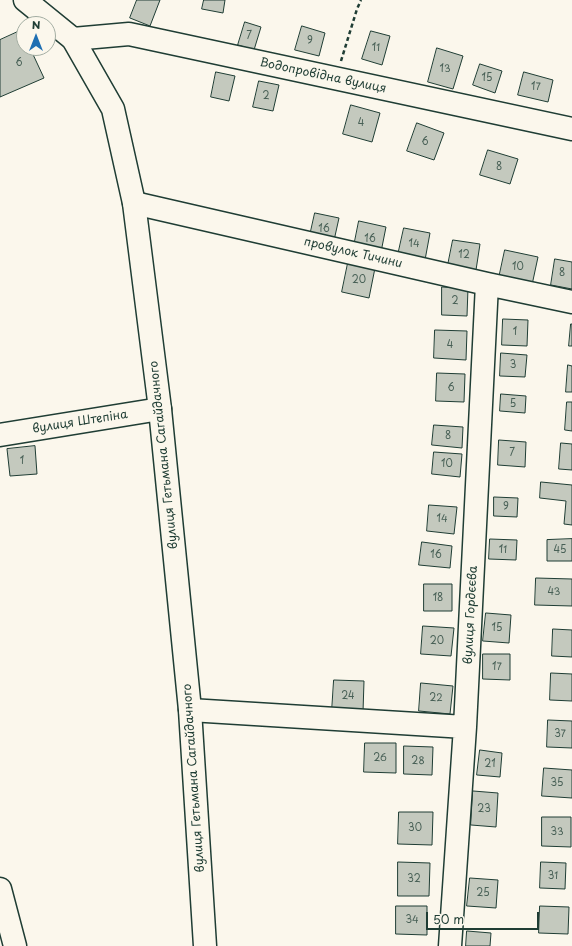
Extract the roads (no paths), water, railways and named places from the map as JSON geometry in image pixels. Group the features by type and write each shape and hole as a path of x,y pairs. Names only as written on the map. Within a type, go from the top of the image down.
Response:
{"street":[{"name":"вулиця Гетьмана Сагайдачного","path":"25,0 73,39 113,109 134,203 160,409 190,710 205,946"},
{"name":"Водопровідна вулиця","path":"73,39 129,34 572,129"},
{"name":"провулок Тичини","path":"134,203 572,302"},
{"name":"вулиця Гордєєва","path":"450,946 465,727 487,284"},
{"name":"вулиця Штепіна","path":"0,435 160,409"},
{"path":"190,710 465,727"},
{"path":"0,889 15,946"}]}
